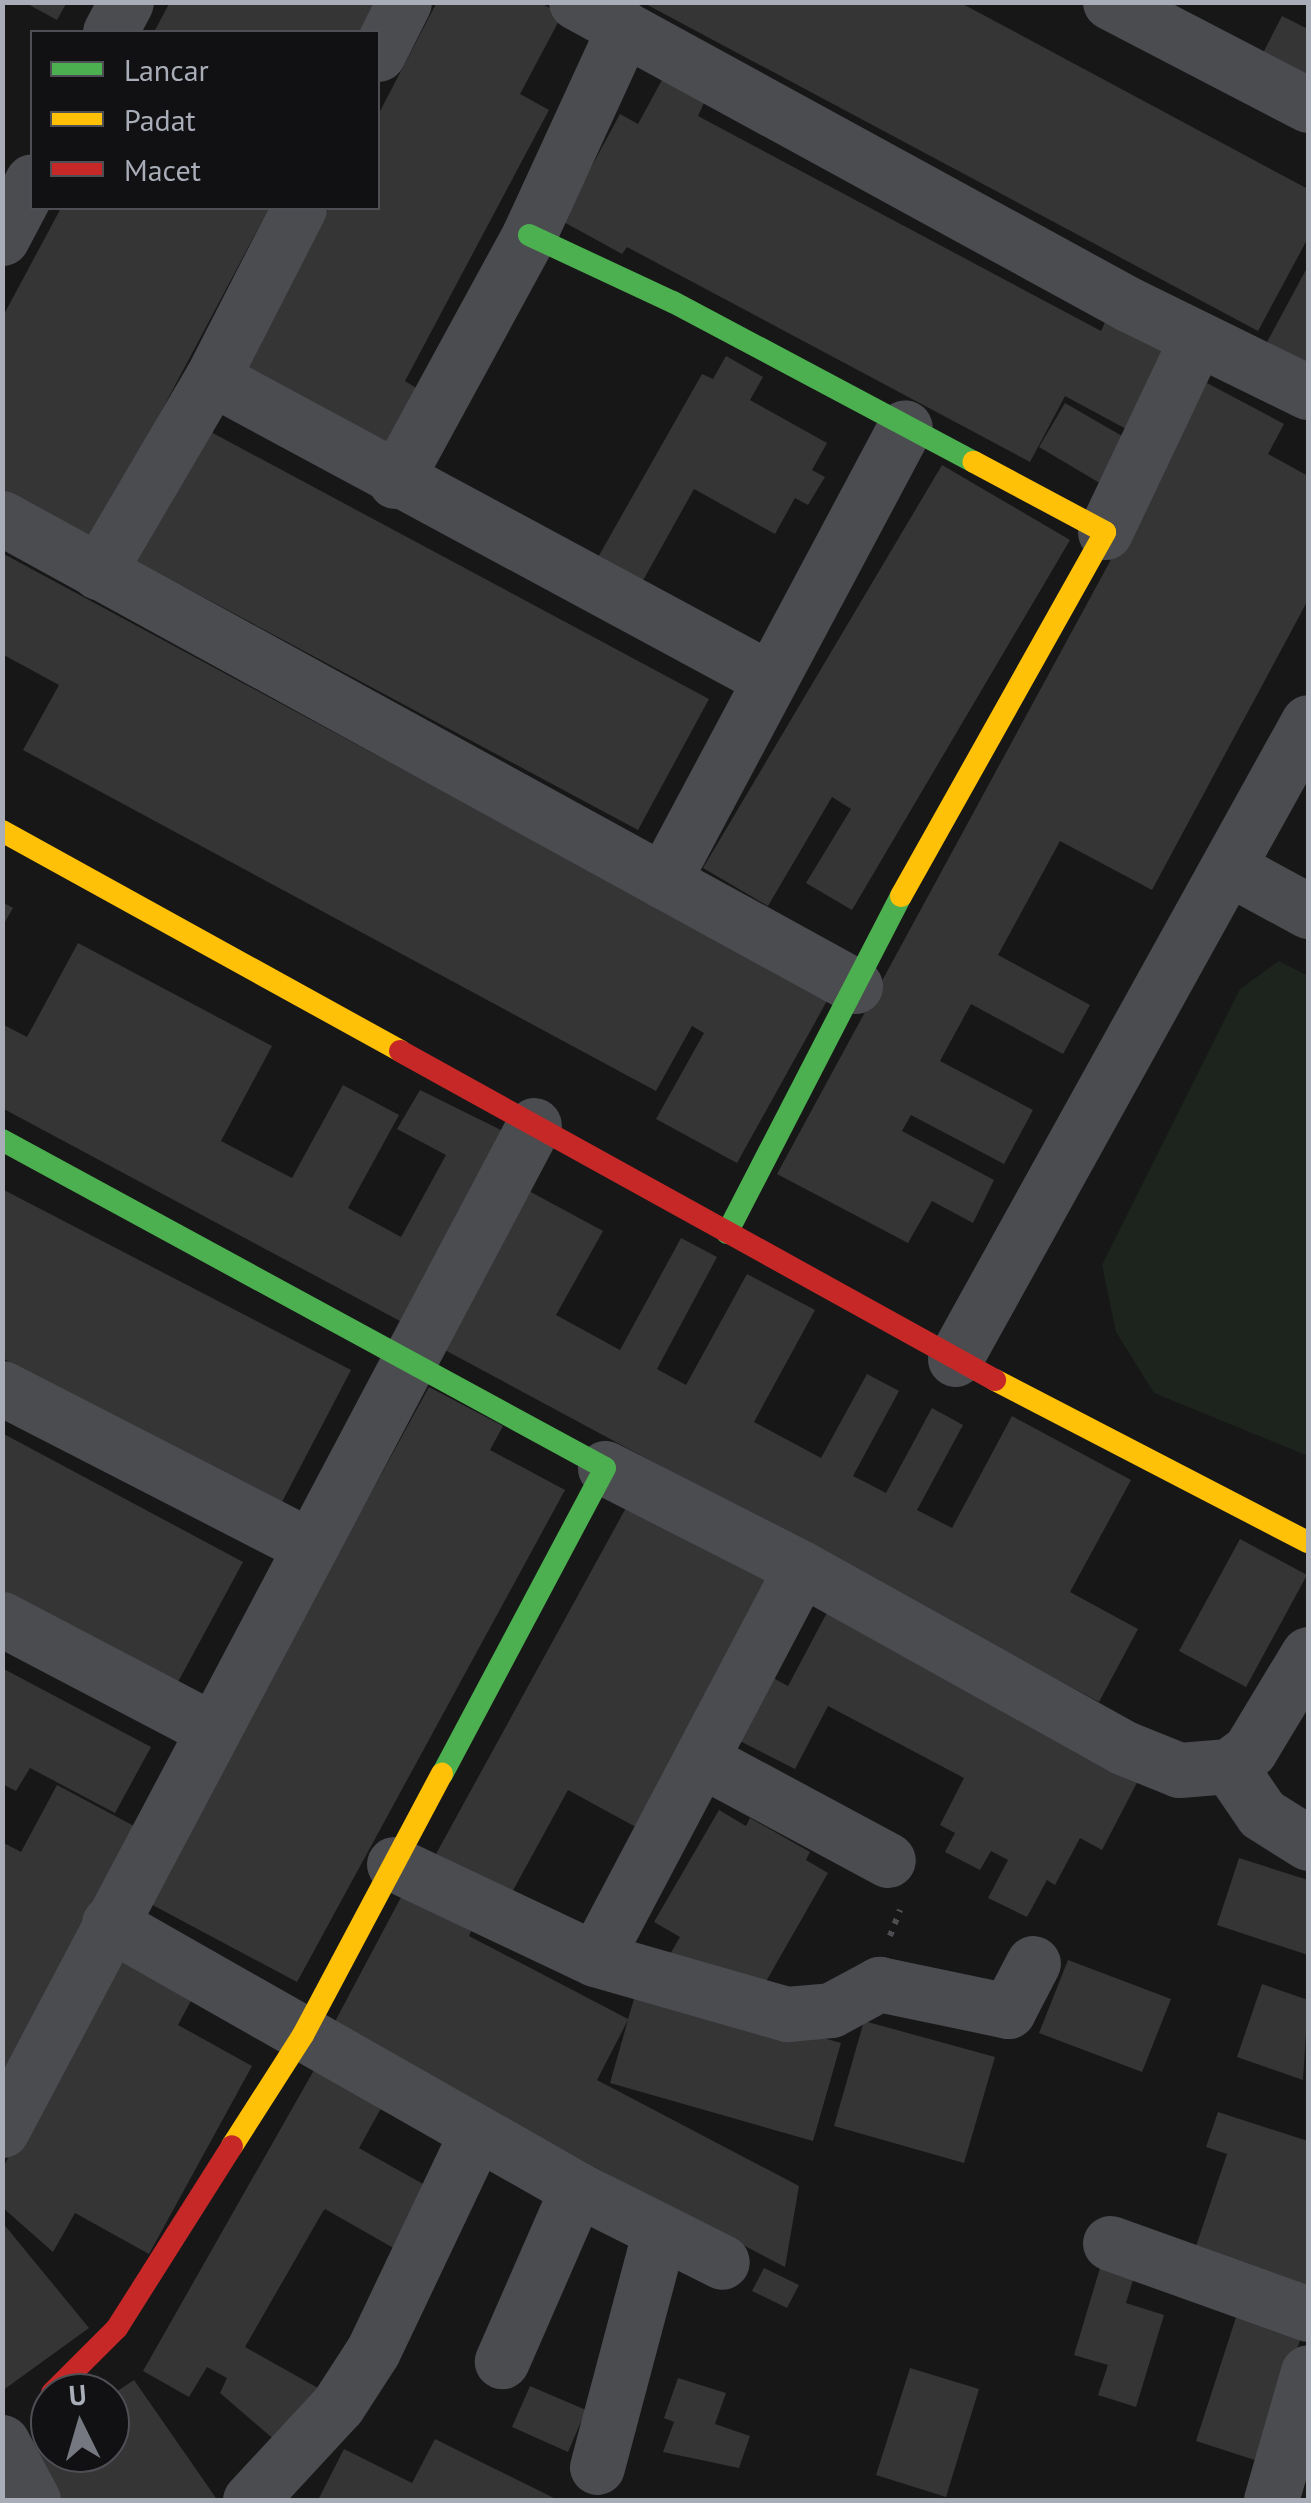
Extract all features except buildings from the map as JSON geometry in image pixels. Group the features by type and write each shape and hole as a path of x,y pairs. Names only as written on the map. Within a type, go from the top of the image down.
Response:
{"street":[{"path":"111,30 126,2"},
{"path":"380,50 404,2"},
{"path":"576,2 1196,340 1308,392"},
{"path":"1110,2 1308,105"},
{"path":"395,480 528,234 624,28"},
{"path":"2,238 30,184"},
{"path":"98,572 212,378 298,210"},
{"path":"528,234 673,302 1105,532"},
{"path":"727,1232 855,986 1105,532 1196,340"},
{"path":"212,378 770,680"},
{"path":"662,881 904,427"},
{"path":"2,518 855,986"},
{"path":"955,1360 1231,869 1308,722"},
{"path":"2,830 955,1360 1308,1542"},
{"path":"1231,869 1308,911"},
{"path":"2,2130 210,1728 534,1125"},
{"path":"2,1140 605,1468 801,1568 1122,1746 1179,1770 1230,1766 1250,1750 1308,1654"},
{"path":"2,1388 307,1545"},
{"path":"72,2373 117,2328 303,2035 605,1468"},
{"path":"595,1959 801,1568"},
{"path":"2,1619 210,1728"},
{"path":"702,1760 888,1860"},
{"path":"1230,1766 1262,1814 1308,1843"},
{"path":"394,1864 595,1959 787,2014 832,2010 879,1984 1000,2013 1013,2005 1033,1963"},
{"path":"109,1922 475,2136 722,2262"},
{"path":"250,2500 338,2405 374,2352 475,2136"},
{"path":"502,2361 577,2189"},
{"path":"597,2467 660,2231"},
{"path":"1110,2243 1308,2314"},
{"path":"1271,2500 1308,2372"},
{"path":"2,2430 30,2409"},
{"path":"2,2442 33,2500"}],"path":[{"path":"879,1984 905,1897 902,1875 888,1860"}],"shaded area":[{"path":"1279,961 1308,976 1308,1456 1154,1393 1116,1332 1102,1265 1240,989"}],"traffic: fast":[{"path":"529,235 673,302 974,462"},
{"path":"727,1233 901,896"},
{"path":"2,1140 605,1468 442,1774"}],"traffic: slow":[{"path":"901,896 1105,532 974,462"},
{"path":"2,831 400,1051"},
{"path":"995,1380 1308,1542"},
{"path":"232,2146 303,2035 442,1774"}],"traffic: jam":[{"path":"400,1051 995,1380"},
{"path":"72,2373 117,2328 232,2146"}]}
